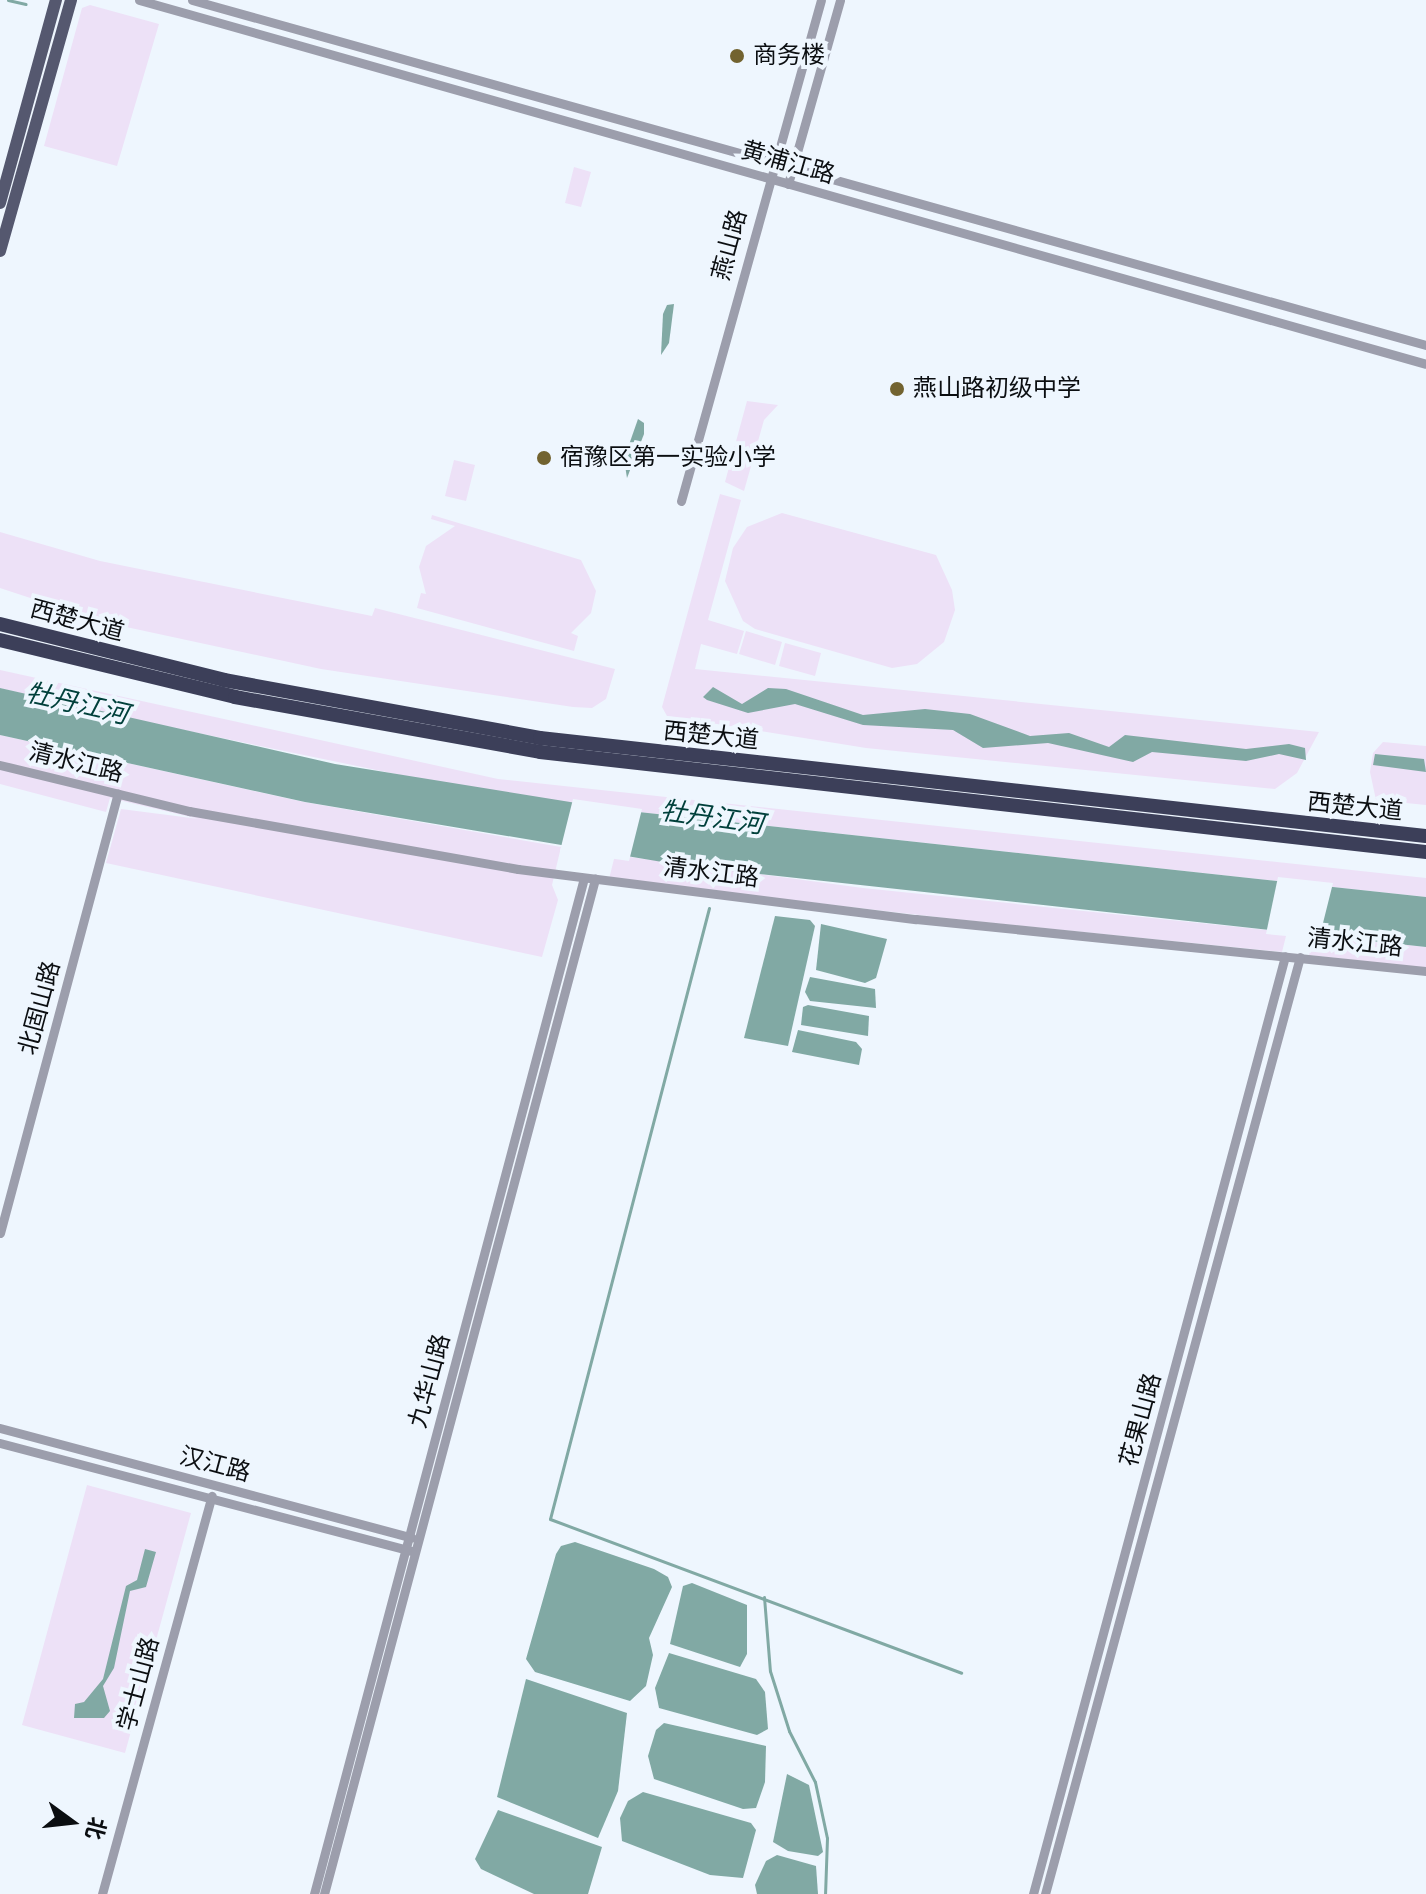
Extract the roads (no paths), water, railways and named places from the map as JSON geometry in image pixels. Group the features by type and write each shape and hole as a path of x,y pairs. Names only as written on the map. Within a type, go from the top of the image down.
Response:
{"highway":[{"name":"西楚大道","path":"0,624 224,680 540,738 1426,836"},
{"name":"西楚大道","path":"0,640 235,697 540,752 1426,852"}],"main road":[{"path":"0,203 56,0"},
{"path":"0,251 71,0"}],"street":[{"name":"黄浦江路","path":"139,0 1426,364"},
{"name":"黄浦江路","path":"192,0 1426,345"},
{"name":"燕山路","path":"681,501 821,0"},
{"path":"788,184 840,0"},
{"name":"清水江路","path":"0,765 118,794 377,848 584,878 1426,971"},
{"name":"北固山路","path":"0,1233 118,794"},
{"name":"九华山路","path":"414,1538 584,878"},
{"name":"九华山路","path":"314,1894 595,879"},
{"name":"花果山路","path":"1033,1894 1285,956"},
{"name":"花果山路","path":"1045,1894 1300,957"},
{"name":"汉江路","path":"0,1428 414,1538"},
{"name":"汉江路","path":"0,1443 410,1552"},
{"name":"学士山路","path":"102,1894 215,1485"},
{"name":"九华山路","path":"324,1894 410,1552"}],"waterway":[{"path":"8,0 26,4"},
{"path":"709,908 550,1519 961,1673"},
{"path":"764,1597 770,1671 789,1731 815,1782 827,1838 825,1894"}],"place":[{"name":"商务楼","path":"737,56"},
{"name":"燕山路初级中学","path":"897,389"},
{"name":"宿豫区第一实验小学","path":"544,458"}],"water label":[{"name":"牡丹江河","path":"77,704"},
{"name":"牡丹江河","path":"712,818"}]}
